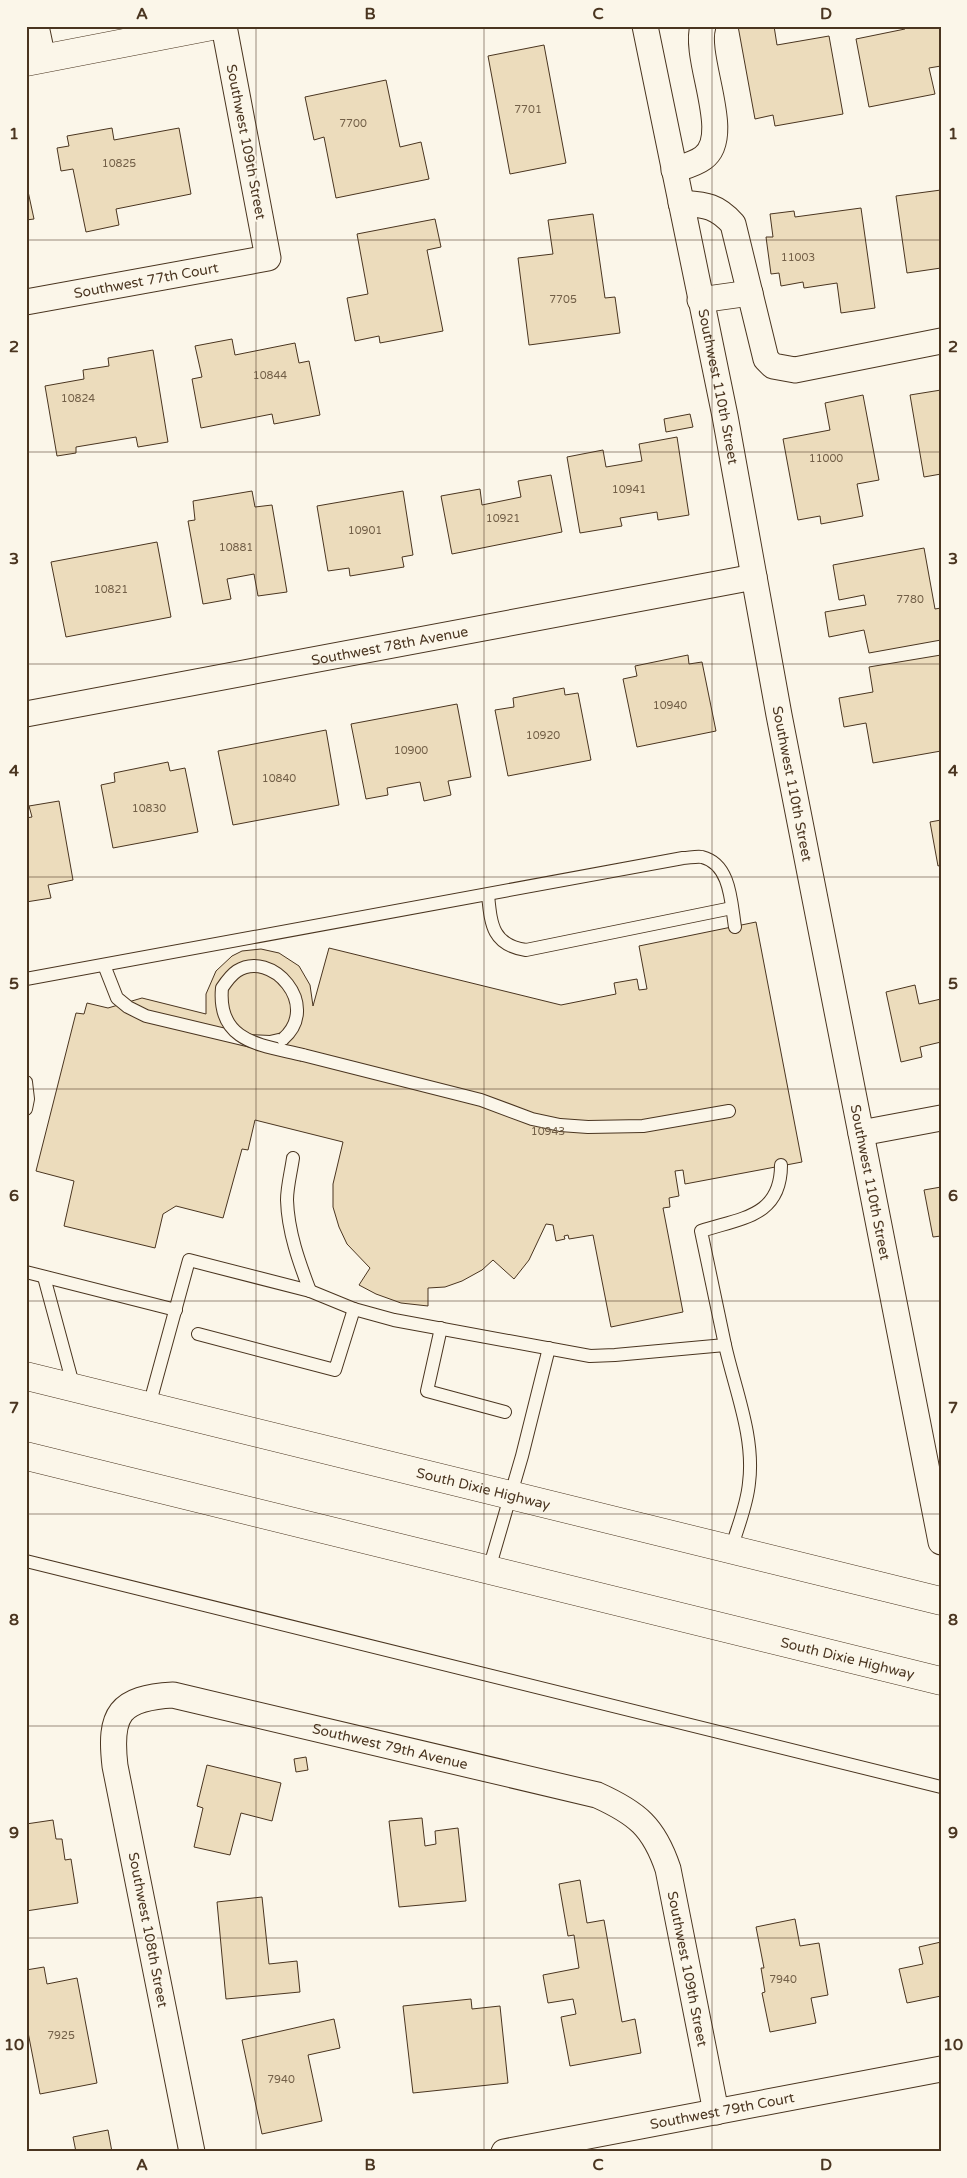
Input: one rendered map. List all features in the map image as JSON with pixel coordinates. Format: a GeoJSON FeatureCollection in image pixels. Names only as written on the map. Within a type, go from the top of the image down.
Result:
{"type":"FeatureCollection","features":[{"type":"Feature","properties":{"kind":"main road"},"geometry":{"type":"LineString","coordinates":[[34,60],[212,26]]}},
{"type":"Feature","properties":{"kind":"main road","name":"South Dixie Highway"},"geometry":{"type":"LineString","coordinates":[[26,1376],[941,1601]]}},
{"type":"Feature","properties":{"kind":"main road","name":"South Dixie Highway"},"geometry":{"type":"LineString","coordinates":[[26,1456],[941,1681]]}},
{"type":"Feature","properties":{"kind":"street"},"geometry":{"type":"LineString","coordinates":[[34,60],[36,26]]}},
{"type":"Feature","properties":{"kind":"street","name":"Southwest 109th Street"},"geometry":{"type":"LineString","coordinates":[[224,26],[268,258]]}},
{"type":"Feature","properties":{"kind":"street","name":"Southwest 110th Street"},"geometry":{"type":"LineString","coordinates":[[645,26],[725,416],[780,724],[861,1133],[932,1446],[941,1542]]}},
{"type":"Feature","properties":{"kind":"street"},"geometry":{"type":"LineString","coordinates":[[674,170],[703,158],[710,151],[714,131],[701,44],[703,26]]}},
{"type":"Feature","properties":{"kind":"street"},"geometry":{"type":"LineString","coordinates":[[681,203],[708,206],[723,212],[733,224],[766,359],[773,366],[783,370],[794,370],[941,341]]}},
{"type":"Feature","properties":{"kind":"street","name":"Southwest 77th Court"},"geometry":{"type":"LineString","coordinates":[[26,302],[268,258]]}},
{"type":"Feature","properties":{"kind":"street"},"geometry":{"type":"LineString","coordinates":[[700,300],[752,301]]}},
{"type":"Feature","properties":{"kind":"street","name":"Southwest 78th Avenue"},"geometry":{"type":"LineString","coordinates":[[26,714],[754,577]]}},
{"type":"Feature","properties":{"kind":"street"},"geometry":{"type":"LineString","coordinates":[[861,1133],[941,1118]]}},
{"type":"Feature","properties":{"kind":"street","name":"Southwest 79th Avenue"},"geometry":{"type":"LineString","coordinates":[[123,1710],[136,1701],[153,1696],[173,1695],[597,1796],[629,1810],[650,1830]]}},
{"type":"Feature","properties":{"kind":"street","name":"Southwest 108th Street"},"geometry":{"type":"LineString","coordinates":[[123,1710],[115,1722],[112,1742],[115,1766],[192,2152]]}},
{"type":"Feature","properties":{"kind":"street","name":"Southwest 109th Street"},"geometry":{"type":"LineString","coordinates":[[650,1830],[664,1856],[673,1884],[716,2112]]}},
{"type":"Feature","properties":{"kind":"street","name":"Southwest 79th Court"},"geometry":{"type":"LineString","coordinates":[[504,2152],[941,2069]]}},
{"type":"Feature","properties":{"kind":"lane"},"geometry":{"type":"LineString","coordinates":[[26,979],[683,858],[702,857],[718,865],[725,877],[735,927]]}},
{"type":"Feature","properties":{"kind":"lane"},"geometry":{"type":"LineString","coordinates":[[488,895],[491,922],[500,940],[512,948],[526,950],[732,908]]}},
{"type":"Feature","properties":{"kind":"lane"},"geometry":{"type":"LineString","coordinates":[[104,965],[117,998],[128,1007],[146,1016],[251,1041],[270,1042],[283,1039],[293,1030],[297,1016],[297,1003],[290,986],[282,977],[264,967],[250,967],[238,970],[222,988],[222,1013],[231,1028],[251,1043],[482,1100],[532,1119],[560,1125],[643,1126],[729,1111]]}},
{"type":"Feature","properties":{"kind":"lane"},"geometry":{"type":"LineString","coordinates":[[26,1082],[28,1100],[26,1108]]}},
{"type":"Feature","properties":{"kind":"lane"},"geometry":{"type":"LineString","coordinates":[[293,1158],[287,1199],[290,1223],[297,1256],[310,1291]]}},
{"type":"Feature","properties":{"kind":"lane"},"geometry":{"type":"LineString","coordinates":[[731,1550],[749,1484],[750,1460],[742,1412],[725,1345],[701,1231],[750,1216],[765,1208],[775,1196],[781,1180],[780,1165]]}},
{"type":"Feature","properties":{"kind":"lane"},"geometry":{"type":"LineString","coordinates":[[149,1406],[189,1260],[310,1291],[354,1309],[394,1320],[590,1356],[615,1356],[725,1345]]}},
{"type":"Feature","properties":{"kind":"lane"},"geometry":{"type":"LineString","coordinates":[[26,1272],[176,1310]]}},
{"type":"Feature","properties":{"kind":"lane"},"geometry":{"type":"LineString","coordinates":[[44,1277],[74,1388]]}},
{"type":"Feature","properties":{"kind":"lane"},"geometry":{"type":"LineString","coordinates":[[198,1334],[335,1370],[354,1309]]}},
{"type":"Feature","properties":{"kind":"lane"},"geometry":{"type":"LineString","coordinates":[[441,1328],[426,1391],[505,1412]]}},
{"type":"Feature","properties":{"kind":"lane"},"geometry":{"type":"LineString","coordinates":[[488,1569],[511,1495],[549,1348]]}},
{"type":"Feature","properties":{"kind":"lane"},"geometry":{"type":"LineString","coordinates":[[26,1561],[941,1787]]}},
{"type":"Feature","properties":{"kind":"building"},"geometry":{"type":"Polygon","coordinates":[[[738,26],[774,26],[777,45],[829,36],[843,114],[775,126],[773,115],[755,119],[738,26]]]}},
{"type":"Feature","properties":{"kind":"building"},"geometry":{"type":"Polygon","coordinates":[[[904,26],[941,26],[941,66],[929,68],[935,94],[869,107],[856,39],[905,29],[904,26]]]}},
{"type":"Feature","properties":{"kind":"building"},"geometry":{"type":"Polygon","coordinates":[[[544,45],[566,163],[510,174],[488,56],[544,45]]]}},
{"type":"Feature","properties":{"kind":"building"},"geometry":{"type":"Polygon","coordinates":[[[386,80],[400,147],[421,142],[429,179],[336,198],[324,137],[314,140],[305,97],[386,80]]]}},
{"type":"Feature","properties":{"kind":"building"},"geometry":{"type":"Polygon","coordinates":[[[112,128],[114,140],[179,128],[191,194],[116,209],[119,225],[86,232],[73,169],[61,171],[57,148],[69,146],[67,136],[112,128]]]}},
{"type":"Feature","properties":{"kind":"building"},"geometry":{"type":"Polygon","coordinates":[[[26,182],[34,219],[26,220],[26,182]]]}},
{"type":"Feature","properties":{"kind":"building"},"geometry":{"type":"Polygon","coordinates":[[[941,190],[941,268],[907,273],[896,196],[941,190]]]}},
{"type":"Feature","properties":{"kind":"building"},"geometry":{"type":"Polygon","coordinates":[[[861,208],[875,308],[841,313],[837,283],[804,288],[803,282],[781,286],[779,273],[771,274],[766,237],[773,237],[770,214],[794,211],[795,217],[861,208]]]}},
{"type":"Feature","properties":{"kind":"building"},"geometry":{"type":"Polygon","coordinates":[[[593,214],[605,298],[615,297],[620,333],[529,345],[518,258],[553,254],[548,220],[593,214]]]}},
{"type":"Feature","properties":{"kind":"building"},"geometry":{"type":"Polygon","coordinates":[[[435,219],[441,247],[427,250],[443,331],[380,343],[379,336],[355,341],[347,298],[368,294],[357,234],[435,219]]]}},
{"type":"Feature","properties":{"kind":"building"},"geometry":{"type":"Polygon","coordinates":[[[232,339],[235,355],[295,343],[299,363],[309,361],[320,415],[274,424],[272,414],[201,428],[192,379],[202,377],[195,346],[232,339]]]}},
{"type":"Feature","properties":{"kind":"building"},"geometry":{"type":"Polygon","coordinates":[[[153,350],[168,442],[138,447],[136,437],[76,447],[76,453],[57,456],[45,386],[84,379],[83,370],[109,366],[108,358],[153,350]]]}},
{"type":"Feature","properties":{"kind":"building"},"geometry":{"type":"Polygon","coordinates":[[[941,390],[941,474],[924,477],[910,395],[941,390]]]}},
{"type":"Feature","properties":{"kind":"building"},"geometry":{"type":"Polygon","coordinates":[[[863,395],[879,480],[857,484],[863,516],[821,524],[820,516],[798,520],[783,439],[830,430],[825,403],[863,395]]]}},
{"type":"Feature","properties":{"kind":"building"},"geometry":{"type":"Polygon","coordinates":[[[690,414],[693,427],[666,432],[664,419],[690,414]]]}},
{"type":"Feature","properties":{"kind":"building"},"geometry":{"type":"Polygon","coordinates":[[[677,437],[689,515],[658,520],[657,512],[620,518],[622,526],[580,533],[567,457],[603,450],[606,467],[642,461],[639,444],[677,437]]]}},
{"type":"Feature","properties":{"kind":"building"},"geometry":{"type":"Polygon","coordinates":[[[551,475],[562,532],[452,554],[441,496],[480,489],[482,505],[521,497],[518,481],[551,475]]]}},
{"type":"Feature","properties":{"kind":"building"},"geometry":{"type":"Polygon","coordinates":[[[252,491],[255,507],[272,505],[287,592],[258,596],[254,574],[227,579],[231,599],[203,604],[188,521],[195,520],[193,501],[252,491]]]}},
{"type":"Feature","properties":{"kind":"building"},"geometry":{"type":"Polygon","coordinates":[[[403,491],[413,555],[402,557],[404,567],[350,576],[349,568],[328,571],[317,506],[403,491]]]}},
{"type":"Feature","properties":{"kind":"building"},"geometry":{"type":"Polygon","coordinates":[[[157,542],[171,617],[66,637],[51,562],[157,542]]]}},
{"type":"Feature","properties":{"kind":"building"},"geometry":{"type":"Polygon","coordinates":[[[924,548],[935,609],[941,608],[941,640],[869,653],[864,630],[829,637],[825,612],[866,605],[864,595],[839,600],[833,565],[924,548]]]}},
{"type":"Feature","properties":{"kind":"building"},"geometry":{"type":"Polygon","coordinates":[[[688,655],[689,664],[702,662],[716,731],[637,747],[623,679],[637,676],[635,666],[688,655]]]}},
{"type":"Feature","properties":{"kind":"building"},"geometry":{"type":"Polygon","coordinates":[[[941,655],[941,751],[873,763],[866,723],[844,727],[839,698],[873,692],[869,667],[941,655]]]}},
{"type":"Feature","properties":{"kind":"building"},"geometry":{"type":"Polygon","coordinates":[[[564,688],[565,695],[578,693],[591,760],[508,776],[495,710],[514,707],[513,698],[564,688]]]}},
{"type":"Feature","properties":{"kind":"building"},"geometry":{"type":"Polygon","coordinates":[[[457,704],[471,777],[448,781],[451,795],[424,801],[420,782],[387,788],[388,795],[366,799],[351,724],[457,704]]]}},
{"type":"Feature","properties":{"kind":"building"},"geometry":{"type":"Polygon","coordinates":[[[326,730],[339,805],[233,825],[218,751],[326,730]]]}},
{"type":"Feature","properties":{"kind":"building"},"geometry":{"type":"Polygon","coordinates":[[[168,762],[170,771],[185,768],[198,832],[113,848],[101,785],[115,782],[114,773],[168,762]]]}},
{"type":"Feature","properties":{"kind":"building"},"geometry":{"type":"Polygon","coordinates":[[[59,801],[73,880],[48,885],[51,898],[26,902],[26,818],[32,817],[29,806],[59,801]]]}},
{"type":"Feature","properties":{"kind":"building"},"geometry":{"type":"Polygon","coordinates":[[[941,820],[941,865],[938,866],[930,822],[941,820]]]}},
{"type":"Feature","properties":{"kind":"building"},"geometry":{"type":"Polygon","coordinates":[[[756,922],[802,1162],[685,1184],[683,1170],[675,1171],[679,1196],[669,1198],[670,1207],[663,1208],[683,1312],[611,1327],[593,1235],[569,1239],[568,1235],[564,1236],[565,1239],[556,1241],[553,1225],[546,1224],[529,1260],[514,1279],[493,1260],[482,1270],[462,1281],[445,1287],[428,1288],[428,1306],[401,1303],[376,1294],[359,1285],[370,1268],[347,1244],[333,1207],[333,1184],[343,1142],[255,1120],[248,1150],[242,1149],[223,1218],[176,1206],[163,1214],[155,1248],[64,1226],[74,1181],[36,1171],[76,1013],[84,1014],[87,1003],[108,1008],[142,998],[206,1014],[206,994],[216,971],[232,956],[242,951],[261,949],[279,953],[299,966],[310,985],[313,1006],[329,948],[561,1005],[616,994],[614,983],[637,979],[639,990],[647,989],[639,946],[756,922]]]}},
{"type":"Feature","properties":{"kind":"building"},"geometry":{"type":"Polygon","coordinates":[[[915,985],[919,1004],[941,999],[941,1042],[920,1047],[922,1057],[901,1062],[886,992],[915,985]]]}},
{"type":"Feature","properties":{"kind":"building"},"geometry":{"type":"Polygon","coordinates":[[[941,1187],[941,1236],[933,1237],[924,1190],[941,1187]]]}},
{"type":"Feature","properties":{"kind":"building"},"geometry":{"type":"Polygon","coordinates":[[[306,1757],[308,1770],[296,1772],[294,1759],[306,1757]]]}},
{"type":"Feature","properties":{"kind":"building"},"geometry":{"type":"Polygon","coordinates":[[[207,1765],[281,1783],[272,1821],[241,1813],[230,1855],[194,1847],[203,1808],[197,1806],[207,1765]]]}},
{"type":"Feature","properties":{"kind":"building"},"geometry":{"type":"Polygon","coordinates":[[[422,1818],[425,1846],[436,1844],[435,1831],[458,1828],[466,1901],[399,1907],[389,1821],[422,1818]]]}},
{"type":"Feature","properties":{"kind":"building"},"geometry":{"type":"Polygon","coordinates":[[[53,1820],[56,1839],[62,1839],[65,1860],[71,1859],[78,1903],[26,1911],[26,1824],[53,1820]]]}},
{"type":"Feature","properties":{"kind":"building"},"geometry":{"type":"Polygon","coordinates":[[[580,1880],[587,1923],[604,1920],[622,2022],[635,2019],[641,2053],[570,2066],[561,2017],[576,2014],[573,1999],[548,2003],[543,1975],[579,1968],[574,1935],[568,1936],[559,1884],[580,1880]]]}},
{"type":"Feature","properties":{"kind":"building"},"geometry":{"type":"Polygon","coordinates":[[[262,1897],[269,1964],[297,1961],[300,1992],[226,1999],[217,1902],[262,1897]]]}},
{"type":"Feature","properties":{"kind":"building"},"geometry":{"type":"Polygon","coordinates":[[[795,1919],[800,1946],[819,1943],[828,1995],[811,1998],[816,2023],[770,2032],[762,1993],[765,1992],[761,1968],[764,1968],[756,1927],[795,1919]]]}},
{"type":"Feature","properties":{"kind":"building"},"geometry":{"type":"Polygon","coordinates":[[[941,1942],[941,1996],[907,2003],[899,1969],[923,1964],[919,1947],[941,1942]]]}},
{"type":"Feature","properties":{"kind":"building"},"geometry":{"type":"Polygon","coordinates":[[[44,1967],[47,1984],[77,1978],[97,2083],[40,2094],[26,2022],[26,1970],[44,1967]]]}},
{"type":"Feature","properties":{"kind":"building"},"geometry":{"type":"Polygon","coordinates":[[[471,1999],[472,2009],[500,2006],[508,2083],[413,2093],[403,2006],[471,1999]]]}},
{"type":"Feature","properties":{"kind":"building"},"geometry":{"type":"Polygon","coordinates":[[[334,2019],[340,2048],[308,2055],[322,2121],[262,2134],[242,2040],[334,2019]]]}},
{"type":"Feature","properties":{"kind":"building"},"geometry":{"type":"Polygon","coordinates":[[[108,2130],[112,2152],[76,2152],[73,2137],[108,2130]]]}}]}
